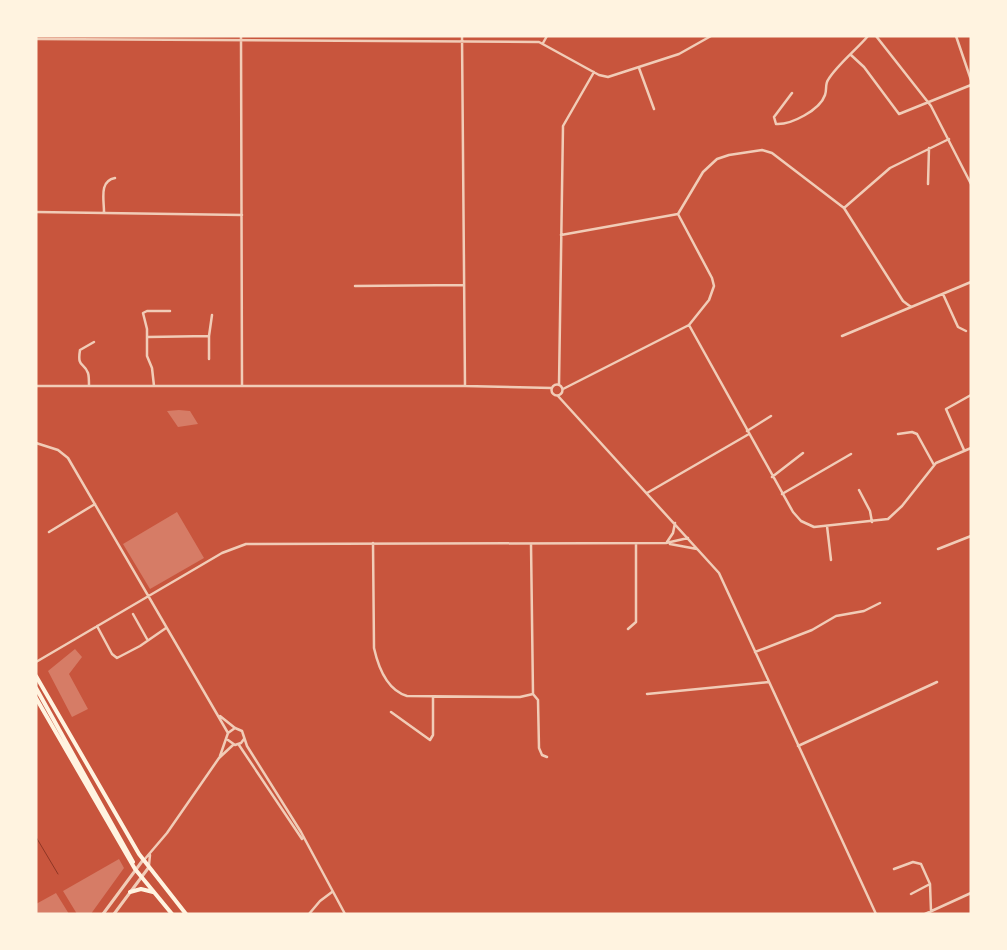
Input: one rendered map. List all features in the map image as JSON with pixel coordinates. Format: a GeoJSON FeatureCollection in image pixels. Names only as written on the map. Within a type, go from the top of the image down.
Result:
{"type":"FeatureCollection","features":[{"type":"Feature","properties":{"kind":"main road"},"geometry":{"type":"LineString","coordinates":[[36,676],[143,860],[186,914]]}},
{"type":"Feature","properties":{"kind":"main road"},"geometry":{"type":"LineString","coordinates":[[36,688],[125,845],[135,869]]}},
{"type":"Feature","properties":{"kind":"main road"},"geometry":{"type":"LineString","coordinates":[[36,698],[135,869],[172,914]]}},
{"type":"Feature","properties":{"kind":"main road"},"geometry":{"type":"LineString","coordinates":[[130,892],[141,890],[153,892]]}},
{"type":"Feature","properties":{"kind":"street"},"geometry":{"type":"LineString","coordinates":[[241,36],[242,385]]}},
{"type":"Feature","properties":{"kind":"street"},"geometry":{"type":"LineString","coordinates":[[462,36],[465,386]]}},
{"type":"Feature","properties":{"kind":"street"},"geometry":{"type":"LineString","coordinates":[[543,43],[547,36]]}},
{"type":"Feature","properties":{"kind":"street"},"geometry":{"type":"LineString","coordinates":[[36,39],[543,43],[594,72],[608,77],[679,54],[711,36]]}},
{"type":"Feature","properties":{"kind":"street"},"geometry":{"type":"LineString","coordinates":[[792,93],[774,117],[776,124],[793,121],[804,116],[820,102],[826,93],[827,80],[868,36]]}},
{"type":"Feature","properties":{"kind":"street"},"geometry":{"type":"LineString","coordinates":[[876,36],[928,102],[971,184]]}},
{"type":"Feature","properties":{"kind":"street"},"geometry":{"type":"LineString","coordinates":[[956,36],[971,80]]}},
{"type":"Feature","properties":{"kind":"street"},"geometry":{"type":"LineString","coordinates":[[851,55],[864,67],[893,107],[901,114],[971,85]]}},
{"type":"Feature","properties":{"kind":"street"},"geometry":{"type":"LineString","coordinates":[[639,68],[654,109]]}},
{"type":"Feature","properties":{"kind":"street"},"geometry":{"type":"LineString","coordinates":[[559,385],[563,126],[594,72]]}},
{"type":"Feature","properties":{"kind":"street"},"geometry":{"type":"LineString","coordinates":[[844,208],[890,168],[948,139]]}},
{"type":"Feature","properties":{"kind":"street"},"geometry":{"type":"LineString","coordinates":[[928,184],[929,148]]}},
{"type":"Feature","properties":{"kind":"street"},"geometry":{"type":"LineString","coordinates":[[561,235],[678,214],[703,172],[722,157],[762,150],[772,153],[844,208],[903,301],[911,307]]}},
{"type":"Feature","properties":{"kind":"street"},"geometry":{"type":"LineString","coordinates":[[104,213],[105,184],[108,180],[115,178]]}},
{"type":"Feature","properties":{"kind":"street"},"geometry":{"type":"LineString","coordinates":[[36,212],[242,215]]}},
{"type":"Feature","properties":{"kind":"street"},"geometry":{"type":"LineString","coordinates":[[558,396],[562,393],[563,388],[689,325],[709,300],[714,286],[678,214]]}},
{"type":"Feature","properties":{"kind":"street"},"geometry":{"type":"LineString","coordinates":[[842,336],[971,282]]}},
{"type":"Feature","properties":{"kind":"street"},"geometry":{"type":"LineString","coordinates":[[355,286],[464,285]]}},
{"type":"Feature","properties":{"kind":"street"},"geometry":{"type":"LineString","coordinates":[[943,294],[958,327],[966,331]]}},
{"type":"Feature","properties":{"kind":"street"},"geometry":{"type":"LineString","coordinates":[[154,386],[152,368],[147,356],[147,337],[143,313],[148,311],[170,311]]}},
{"type":"Feature","properties":{"kind":"street"},"geometry":{"type":"LineString","coordinates":[[210,359],[209,336],[212,315]]}},
{"type":"Feature","properties":{"kind":"street"},"geometry":{"type":"LineString","coordinates":[[689,325],[796,518],[809,526],[883,521],[894,515],[934,465],[943,458],[971,448]]}},
{"type":"Feature","properties":{"kind":"street"},"geometry":{"type":"LineString","coordinates":[[147,337],[209,336]]}},
{"type":"Feature","properties":{"kind":"street"},"geometry":{"type":"LineString","coordinates":[[89,386],[88,373],[80,363],[79,358],[80,350],[94,342]]}},
{"type":"Feature","properties":{"kind":"street"},"geometry":{"type":"LineString","coordinates":[[36,386],[242,385],[552,388],[559,385]]}},
{"type":"Feature","properties":{"kind":"street"},"geometry":{"type":"LineString","coordinates":[[559,385],[563,388]]}},
{"type":"Feature","properties":{"kind":"street"},"geometry":{"type":"LineString","coordinates":[[552,388],[552,393],[558,396],[719,573],[876,914]]}},
{"type":"Feature","properties":{"kind":"street"},"geometry":{"type":"LineString","coordinates":[[964,450],[946,410],[971,395]]}},
{"type":"Feature","properties":{"kind":"street"},"geometry":{"type":"LineString","coordinates":[[747,431],[771,416]]}},
{"type":"Feature","properties":{"kind":"street"},"geometry":{"type":"LineString","coordinates":[[898,434],[912,432],[917,434],[934,465]]}},
{"type":"Feature","properties":{"kind":"street"},"geometry":{"type":"LineString","coordinates":[[647,493],[749,434]]}},
{"type":"Feature","properties":{"kind":"street"},"geometry":{"type":"LineString","coordinates":[[36,443],[58,450],[66,455],[228,733],[228,738],[219,758],[150,855],[135,869],[103,914]]}},
{"type":"Feature","properties":{"kind":"street"},"geometry":{"type":"LineString","coordinates":[[772,476],[803,453]]}},
{"type":"Feature","properties":{"kind":"street"},"geometry":{"type":"LineString","coordinates":[[782,494],[851,454]]}},
{"type":"Feature","properties":{"kind":"street"},"geometry":{"type":"LineString","coordinates":[[859,490],[870,511],[872,522]]}},
{"type":"Feature","properties":{"kind":"street"},"geometry":{"type":"LineString","coordinates":[[49,532],[95,504]]}},
{"type":"Feature","properties":{"kind":"street"},"geometry":{"type":"LineString","coordinates":[[666,544],[672,536],[675,523]]}},
{"type":"Feature","properties":{"kind":"street"},"geometry":{"type":"LineString","coordinates":[[827,526],[830,560]]}},
{"type":"Feature","properties":{"kind":"street"},"geometry":{"type":"LineString","coordinates":[[938,548],[971,536]]}},
{"type":"Feature","properties":{"kind":"street"},"geometry":{"type":"LineString","coordinates":[[666,544],[688,538]]}},
{"type":"Feature","properties":{"kind":"street"},"geometry":{"type":"LineString","coordinates":[[36,662],[236,546],[255,543],[666,544],[698,550]]}},
{"type":"Feature","properties":{"kind":"street"},"geometry":{"type":"LineString","coordinates":[[373,543],[372,638],[378,664],[392,687],[399,693],[407,696],[520,697],[533,694]]}},
{"type":"Feature","properties":{"kind":"street"},"geometry":{"type":"LineString","coordinates":[[532,544],[533,694],[539,702],[539,748],[542,755],[547,757]]}},
{"type":"Feature","properties":{"kind":"street"},"geometry":{"type":"LineString","coordinates":[[628,629],[636,622],[636,544]]}},
{"type":"Feature","properties":{"kind":"street"},"geometry":{"type":"LineString","coordinates":[[755,652],[812,630],[836,616],[864,611],[880,603]]}},
{"type":"Feature","properties":{"kind":"street"},"geometry":{"type":"LineString","coordinates":[[133,614],[147,639]]}},
{"type":"Feature","properties":{"kind":"street"},"geometry":{"type":"LineString","coordinates":[[97,626],[112,654],[117,658],[140,646],[147,639],[166,628]]}},
{"type":"Feature","properties":{"kind":"street"},"geometry":{"type":"LineString","coordinates":[[647,694],[769,682]]}},
{"type":"Feature","properties":{"kind":"street"},"geometry":{"type":"LineString","coordinates":[[798,746],[937,682]]}},
{"type":"Feature","properties":{"kind":"street"},"geometry":{"type":"LineString","coordinates":[[391,712],[430,740],[433,735],[433,696]]}},
{"type":"Feature","properties":{"kind":"street"},"geometry":{"type":"LineString","coordinates":[[219,715],[235,728],[242,731],[244,740],[289,812],[345,914]]}},
{"type":"Feature","properties":{"kind":"street"},"geometry":{"type":"LineString","coordinates":[[228,733],[235,728]]}},
{"type":"Feature","properties":{"kind":"street"},"geometry":{"type":"LineString","coordinates":[[228,738],[233,745]]}},
{"type":"Feature","properties":{"kind":"street"},"geometry":{"type":"LineString","coordinates":[[219,758],[233,745],[239,745],[244,740]]}},
{"type":"Feature","properties":{"kind":"street"},"geometry":{"type":"LineString","coordinates":[[239,745],[304,842]]}},
{"type":"Feature","properties":{"kind":"street"},"geometry":{"type":"LineString","coordinates":[[272,794],[276,791]]}},
{"type":"Feature","properties":{"kind":"street"},"geometry":{"type":"LineString","coordinates":[[285,814],[289,812]]}},
{"type":"Feature","properties":{"kind":"street"},"geometry":{"type":"LineString","coordinates":[[114,914],[149,867],[150,855]]}},
{"type":"Feature","properties":{"kind":"street"},"geometry":{"type":"LineString","coordinates":[[894,869],[912,862],[919,862],[924,867],[930,884],[931,911]]}},
{"type":"Feature","properties":{"kind":"street"},"geometry":{"type":"LineString","coordinates":[[911,894],[930,884]]}},
{"type":"Feature","properties":{"kind":"street"},"geometry":{"type":"LineString","coordinates":[[309,914],[320,901],[332,892]]}},
{"type":"Feature","properties":{"kind":"street"},"geometry":{"type":"LineString","coordinates":[[925,914],[971,893]]}},
{"type":"Feature","properties":{"kind":"building"},"geometry":{"type":"Polygon","coordinates":[[[167,411],[190,411],[198,424],[178,427],[167,411]]]}},
{"type":"Feature","properties":{"kind":"building"},"geometry":{"type":"Polygon","coordinates":[[[177,512],[204,558],[150,589],[123,544],[177,512]]]}},
{"type":"Feature","properties":{"kind":"building"},"geometry":{"type":"Polygon","coordinates":[[[75,649],[82,657],[69,674],[88,709],[72,717],[48,671],[75,649]]]}},
{"type":"Feature","properties":{"kind":"building"},"geometry":{"type":"Polygon","coordinates":[[[119,859],[124,868],[91,914],[77,914],[63,891],[119,859]]]}},
{"type":"Feature","properties":{"kind":"building"},"geometry":{"type":"Polygon","coordinates":[[[56,893],[69,914],[36,914],[36,904],[56,893]]]}},
{"type":"Feature","properties":{"kind":"waterway"},"geometry":{"type":"LineString","coordinates":[[36,837],[58,874]]}}]}
